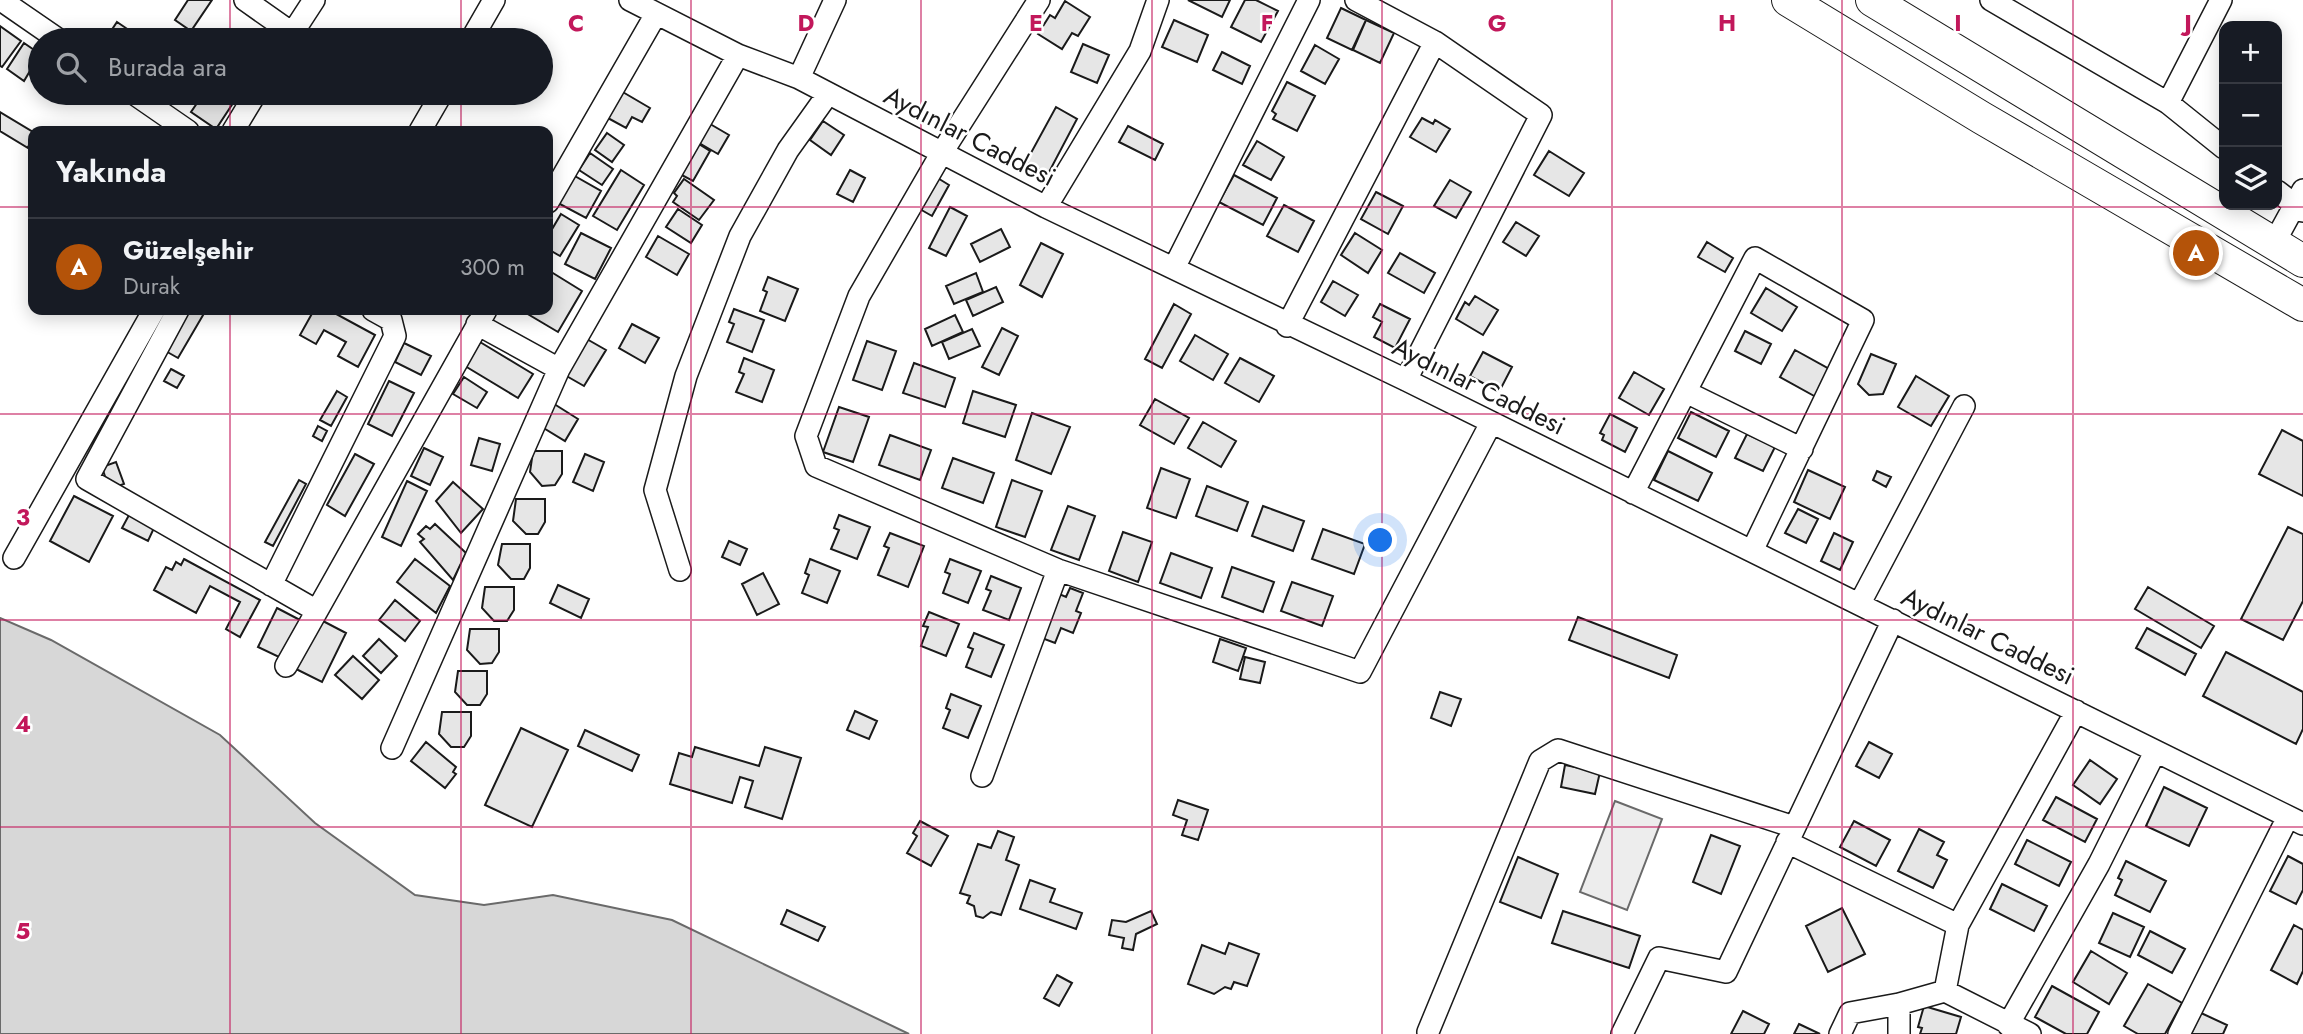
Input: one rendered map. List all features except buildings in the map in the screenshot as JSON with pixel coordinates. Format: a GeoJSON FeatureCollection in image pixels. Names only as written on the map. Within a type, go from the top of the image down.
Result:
{"type":"FeatureCollection","features":[{"type":"Feature","properties":{"kind":"highway"},"geometry":{"type":"LineString","coordinates":[[1788,0],[1982,118],[2303,305]]}},
{"type":"Feature","properties":{"kind":"highway"},"geometry":{"type":"LineString","coordinates":[[1872,0],[2303,261]]}},
{"type":"Feature","properties":{"kind":"street"},"geometry":{"type":"LineString","coordinates":[[1,0],[42,28]]}},
{"type":"Feature","properties":{"kind":"street"},"geometry":{"type":"LineString","coordinates":[[245,0],[279,28]]}},
{"type":"Feature","properties":{"kind":"street"},"geometry":{"type":"LineString","coordinates":[[296,28],[314,0]]}},
{"type":"Feature","properties":{"kind":"street"},"geometry":{"type":"LineString","coordinates":[[478,28],[494,0]]}},
{"type":"Feature","properties":{"kind":"street","name":"Aydınlar Caddesi"},"geometry":{"type":"LineString","coordinates":[[630,0],[738,55],[799,78],[1046,207],[1287,326],[1406,380],[2296,820]]}},
{"type":"Feature","properties":{"kind":"street"},"geometry":{"type":"LineString","coordinates":[[799,78],[835,0]]}},
{"type":"Feature","properties":{"kind":"street"},"geometry":{"type":"LineString","coordinates":[[1039,0],[941,154],[859,296],[806,436],[816,466],[1058,570],[1360,672],[1491,423]]}},
{"type":"Feature","properties":{"kind":"street"},"geometry":{"type":"LineString","coordinates":[[1046,207],[1140,51],[1157,0]]}},
{"type":"Feature","properties":{"kind":"street"},"geometry":{"type":"LineString","coordinates":[[1174,268],[1309,0]]}},
{"type":"Feature","properties":{"kind":"street"},"geometry":{"type":"LineString","coordinates":[[1356,0],[1435,43],[1541,116],[1406,380]]}},
{"type":"Feature","properties":{"kind":"street"},"geometry":{"type":"LineString","coordinates":[[1991,0],[2168,103],[2223,147]]}},
{"type":"Feature","properties":{"kind":"street"},"geometry":{"type":"LineString","coordinates":[[2168,103],[2221,0]]}},
{"type":"Feature","properties":{"kind":"street"},"geometry":{"type":"LineString","coordinates":[[553,193],[656,14]]}},
{"type":"Feature","properties":{"kind":"street"},"geometry":{"type":"LineString","coordinates":[[1287,326],[1435,43]]}},
{"type":"Feature","properties":{"kind":"street"},"geometry":{"type":"LineString","coordinates":[[392,748],[559,369],[738,55]]}},
{"type":"Feature","properties":{"kind":"street"},"geometry":{"type":"LineString","coordinates":[[680,570],[655,490],[686,376],[740,236],[788,150],[828,94]]}},
{"type":"Feature","properties":{"kind":"street"},"geometry":{"type":"LineString","coordinates":[[150,105],[181,126]]}},
{"type":"Feature","properties":{"kind":"street"},"geometry":{"type":"LineString","coordinates":[[236,126],[249,105]]}},
{"type":"Feature","properties":{"kind":"street"},"geometry":{"type":"LineString","coordinates":[[423,126],[435,105]]}},
{"type":"Feature","properties":{"kind":"street"},"geometry":{"type":"LineString","coordinates":[[2274,243],[2301,203],[2282,194]]}},
{"type":"Feature","properties":{"kind":"street"},"geometry":{"type":"LineString","coordinates":[[1633,493],[1755,258],[1863,320],[1752,551]]}},
{"type":"Feature","properties":{"kind":"street"},"geometry":{"type":"LineString","coordinates":[[14,558],[151,315]]}},
{"type":"Feature","properties":{"kind":"street"},"geometry":{"type":"LineString","coordinates":[[175,315],[87,479],[317,611]]}},
{"type":"Feature","properties":{"kind":"street"},"geometry":{"type":"LineString","coordinates":[[271,585],[395,336],[391,320],[382,315]]}},
{"type":"Feature","properties":{"kind":"street"},"geometry":{"type":"LineString","coordinates":[[286,666],[481,317],[559,369]]}},
{"type":"Feature","properties":{"kind":"street"},"geometry":{"type":"LineString","coordinates":[[1686,392],[1802,449]]}},
{"type":"Feature","properties":{"kind":"street"},"geometry":{"type":"LineString","coordinates":[[1860,603],[1964,406]]}},
{"type":"Feature","properties":{"kind":"street"},"geometry":{"type":"LineString","coordinates":[[982,776],[1058,570]]}},
{"type":"Feature","properties":{"kind":"street"},"geometry":{"type":"LineString","coordinates":[[1622,1034],[1658,958],[1726,972],[1893,620]]}},
{"type":"Feature","properties":{"kind":"street"},"geometry":{"type":"LineString","coordinates":[[1945,991],[1958,925],[2077,710]]}},
{"type":"Feature","properties":{"kind":"street"},"geometry":{"type":"LineString","coordinates":[[1428,1032],[1540,761],[1558,750],[1790,835],[1958,925]]}},
{"type":"Feature","properties":{"kind":"street"},"geometry":{"type":"LineString","coordinates":[[2008,1025],[2099,864],[2155,752]]}},
{"type":"Feature","properties":{"kind":"street"},"geometry":{"type":"LineString","coordinates":[[2179,1034],[2296,820]]}},
{"type":"Feature","properties":{"kind":"street"},"geometry":{"type":"LineString","coordinates":[[1840,1034],[1850,1013],[1899,1004],[1945,991],[2030,1034]]}},
{"type":"Feature","properties":{"kind":"street"},"geometry":{"type":"LineString","coordinates":[[1899,1004],[1899,1034]]}},
{"type":"Feature","properties":{"kind":"shaded area"},"geometry":{"type":"Polygon","coordinates":[[[0,618],[51,640],[220,735],[315,823],[415,895],[484,905],[553,895],[672,920],[909,1034],[0,1034],[0,618]]]}},
{"type":"Feature","properties":{"kind":"shaded area"},"geometry":{"type":"Polygon","coordinates":[[[1615,801],[1662,819],[1627,910],[1580,892],[1615,801]]]}},
{"type":"Feature","properties":{"kind":"place","name":"Güzelşehir"},"geometry":{"type":"Point","coordinates":[2196,253]}}]}
